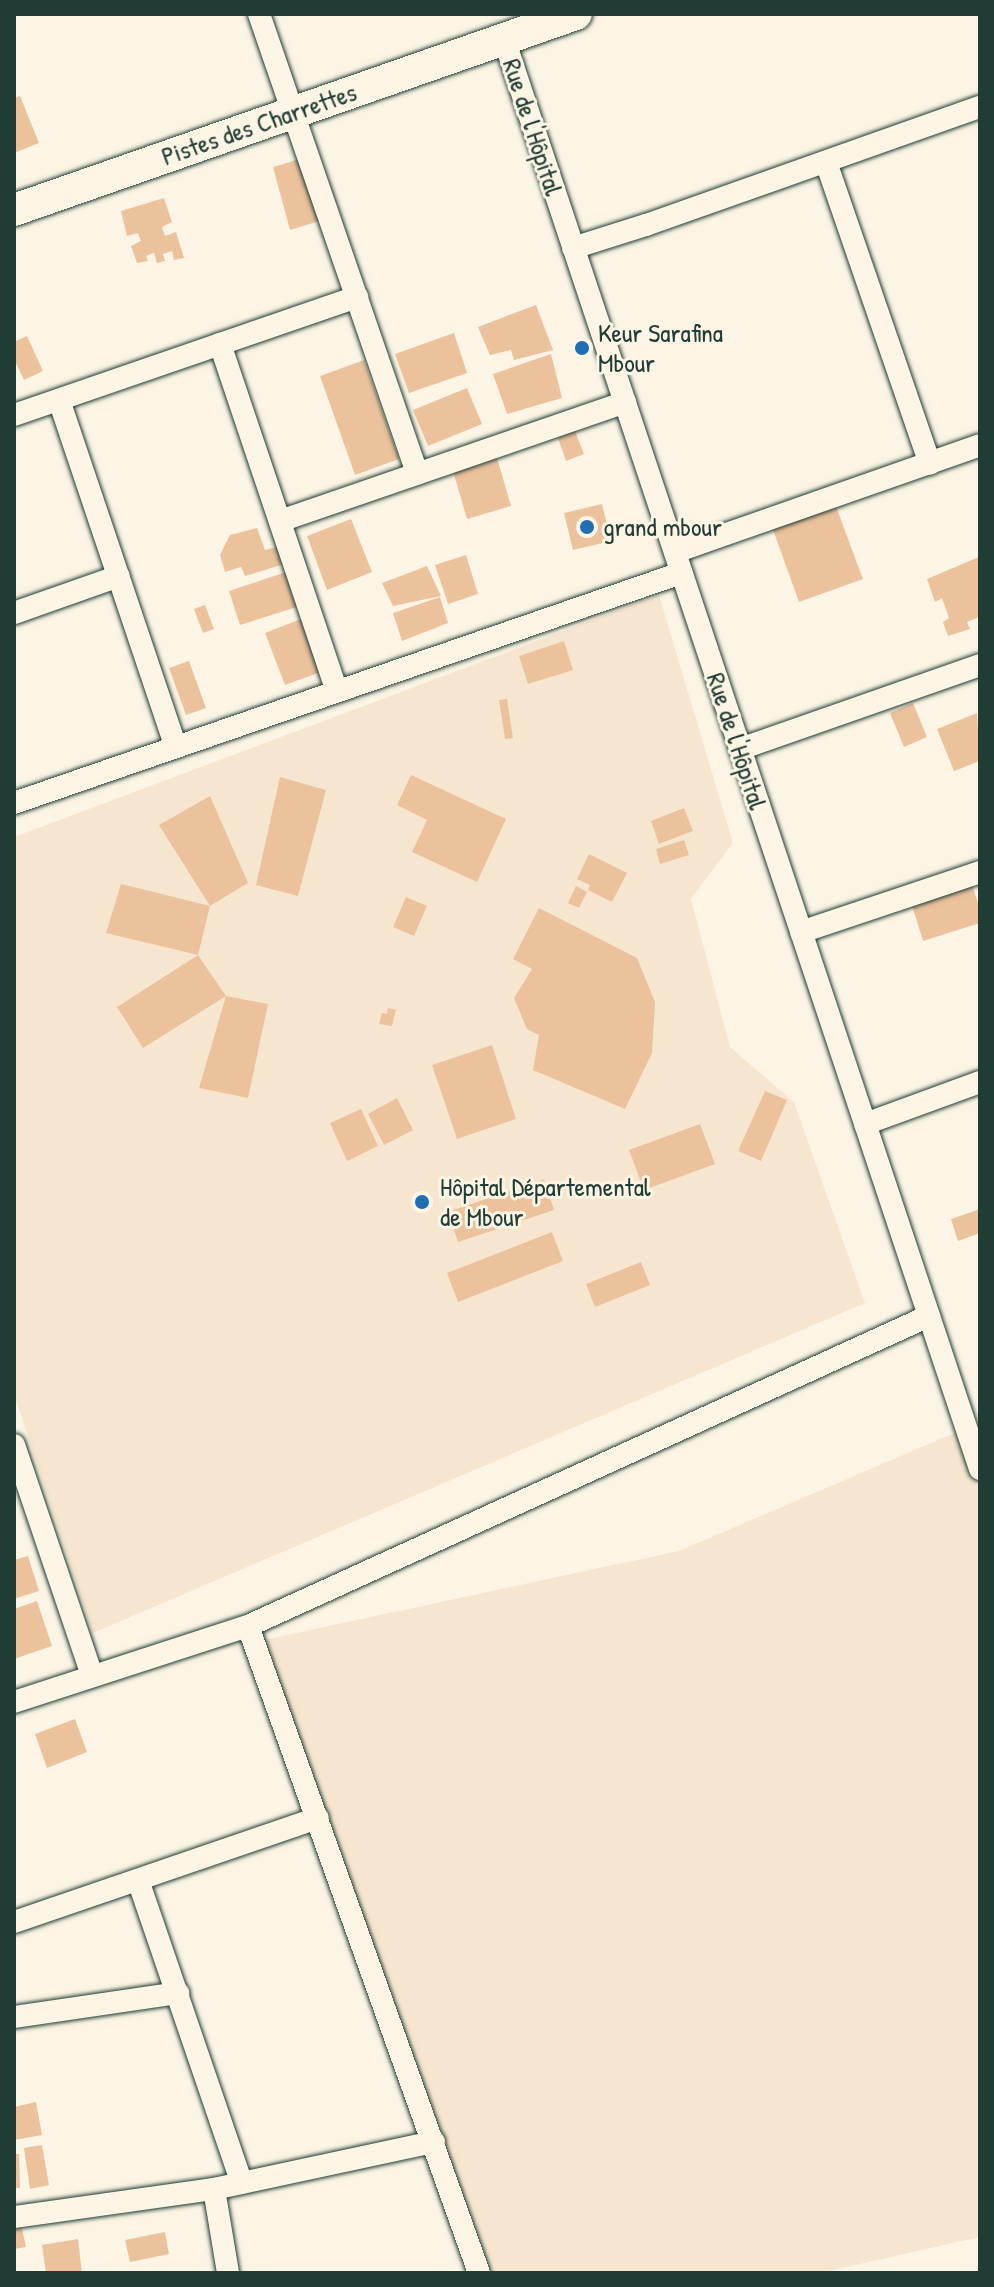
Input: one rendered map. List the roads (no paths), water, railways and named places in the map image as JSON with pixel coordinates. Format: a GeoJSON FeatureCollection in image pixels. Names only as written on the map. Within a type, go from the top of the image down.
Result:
{"type":"FeatureCollection","features":[{"type":"Feature","properties":{"kind":"main road","name":"Pistes des Charrettes"},"geometry":{"type":"LineString","coordinates":[[14,210],[295,112],[499,26],[576,14]]}},
{"type":"Feature","properties":{"kind":"street"},"geometry":{"type":"LineString","coordinates":[[259,14],[417,474]]}},
{"type":"Feature","properties":{"kind":"street","name":"Rue de l'Hôpital"},"geometry":{"type":"LineString","coordinates":[[499,26],[980,1469]]}},
{"type":"Feature","properties":{"kind":"street"},"geometry":{"type":"LineString","coordinates":[[573,248],[826,162],[978,115]]}},
{"type":"Feature","properties":{"kind":"street"},"geometry":{"type":"LineString","coordinates":[[826,162],[930,464]]}},
{"type":"Feature","properties":{"kind":"street"},"geometry":{"type":"LineString","coordinates":[[14,415],[357,297]]}},
{"type":"Feature","properties":{"kind":"street"},"geometry":{"type":"LineString","coordinates":[[220,344],[337,691]]}},
{"type":"Feature","properties":{"kind":"street"},"geometry":{"type":"LineString","coordinates":[[59,400],[176,747]]}},
{"type":"Feature","properties":{"kind":"street"},"geometry":{"type":"LineString","coordinates":[[280,521],[625,402]]}},
{"type":"Feature","properties":{"kind":"street"},"geometry":{"type":"LineString","coordinates":[[14,803],[337,691],[980,445]]}},
{"type":"Feature","properties":{"kind":"street"},"geometry":{"type":"LineString","coordinates":[[14,613],[119,576]]}},
{"type":"Feature","properties":{"kind":"street"},"geometry":{"type":"LineString","coordinates":[[740,749],[980,665]]}},
{"type":"Feature","properties":{"kind":"street"},"geometry":{"type":"LineString","coordinates":[[801,932],[980,872]]}},
{"type":"Feature","properties":{"kind":"street"},"geometry":{"type":"LineString","coordinates":[[865,1124],[980,1082]]}},
{"type":"Feature","properties":{"kind":"street"},"geometry":{"type":"LineString","coordinates":[[14,1702],[248,1626],[929,1316]]}},
{"type":"Feature","properties":{"kind":"street"},"geometry":{"type":"LineString","coordinates":[[14,1445],[92,1675]]}},
{"type":"Feature","properties":{"kind":"street"},"geometry":{"type":"LineString","coordinates":[[248,1626],[479,2273]]}},
{"type":"Feature","properties":{"kind":"street"},"geometry":{"type":"LineString","coordinates":[[14,1922],[318,1818]]}},
{"type":"Feature","properties":{"kind":"street"},"geometry":{"type":"LineString","coordinates":[[138,1880],[242,2183]]}},
{"type":"Feature","properties":{"kind":"street"},"geometry":{"type":"LineString","coordinates":[[14,2017],[178,1993]]}},
{"type":"Feature","properties":{"kind":"street"},"geometry":{"type":"LineString","coordinates":[[14,2217],[214,2189],[434,2142]]}},
{"type":"Feature","properties":{"kind":"street"},"geometry":{"type":"LineString","coordinates":[[214,2189],[228,2273]]}},
{"type":"Feature","properties":{"kind":"place","name":"Keur Sarafina Mbour"},"geometry":{"type":"Point","coordinates":[582,348]}},
{"type":"Feature","properties":{"kind":"place","name":"grand mbour"},"geometry":{"type":"Point","coordinates":[587,527]}},
{"type":"Feature","properties":{"kind":"place","name":"Hôpital Départemental de Mbour"},"geometry":{"type":"Point","coordinates":[422,1202]}}]}
